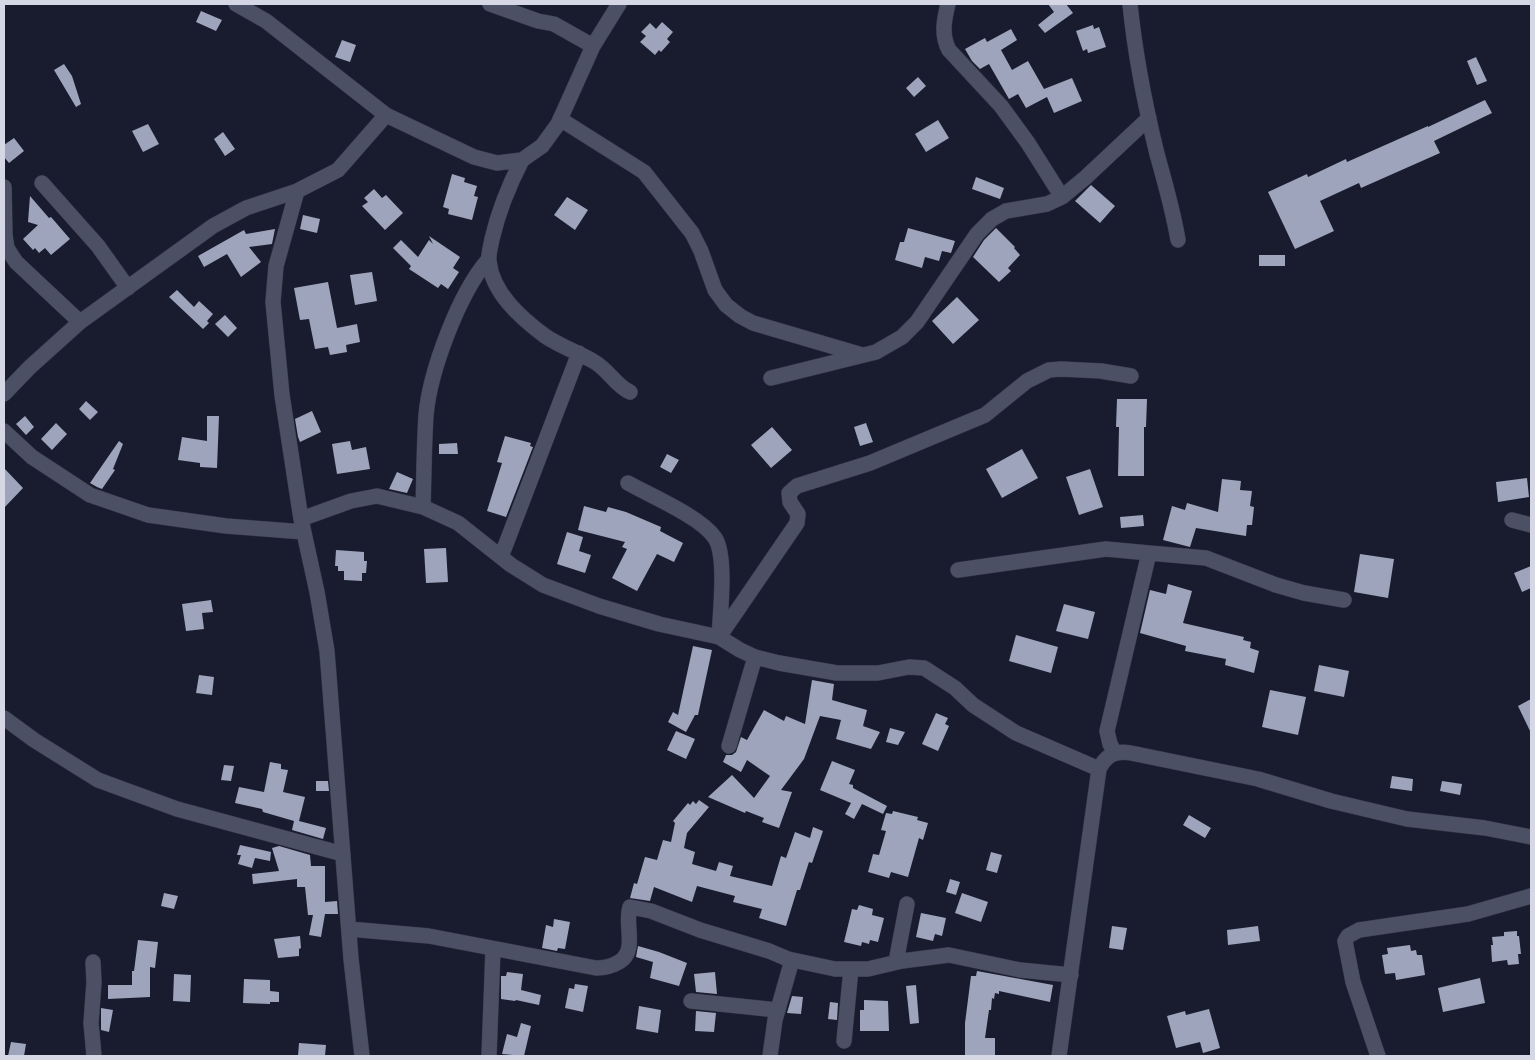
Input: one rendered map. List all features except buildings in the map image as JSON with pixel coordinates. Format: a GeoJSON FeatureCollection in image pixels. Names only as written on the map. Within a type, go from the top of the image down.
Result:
{"type":"FeatureCollection","features":[{"type":"Feature","properties":{"kind":"street"},"geometry":{"type":"LineString","coordinates":[[236,4],[266,21],[386,115],[474,157],[497,163],[522,160]]}},
{"type":"Feature","properties":{"kind":"street"},"geometry":{"type":"LineString","coordinates":[[490,4],[538,21],[554,24],[593,46]]}},
{"type":"Feature","properties":{"kind":"street"},"geometry":{"type":"LineString","coordinates":[[619,4],[593,46],[560,119],[542,146],[522,160],[505,193],[497,215],[488,260],[496,286],[506,300],[527,321],[546,336],[598,364],[623,389],[630,392]]}},
{"type":"Feature","properties":{"kind":"street"},"geometry":{"type":"LineString","coordinates":[[948,4],[944,23],[944,41],[949,50],[1001,106],[1028,143],[1062,197]]}},
{"type":"Feature","properties":{"kind":"street"},"geometry":{"type":"LineString","coordinates":[[1130,4],[1133,32],[1149,118],[1178,240]]}},
{"type":"Feature","properties":{"kind":"street"},"geometry":{"type":"LineString","coordinates":[[4,394],[30,367],[80,322],[213,226],[246,208],[297,191],[338,170],[386,115]]}},
{"type":"Feature","properties":{"kind":"street"},"geometry":{"type":"LineString","coordinates":[[771,378],[876,352],[902,337],[917,322],[977,234],[992,219],[1006,211],[1047,204],[1062,197],[1086,178],[1149,118]]}},
{"type":"Feature","properties":{"kind":"street"},"geometry":{"type":"LineString","coordinates":[[560,119],[644,172],[692,233],[701,251],[715,290],[726,305],[740,316],[753,323],[863,355]]}},
{"type":"Feature","properties":{"kind":"street"},"geometry":{"type":"LineString","coordinates":[[42,183],[98,246],[128,288]]}},
{"type":"Feature","properties":{"kind":"street"},"geometry":{"type":"LineString","coordinates":[[4,187],[7,248],[16,262],[80,322]]}},
{"type":"Feature","properties":{"kind":"street"},"geometry":{"type":"LineString","coordinates":[[297,191],[276,266],[273,302],[282,395],[303,525],[327,652],[349,928],[362,1056]]}},
{"type":"Feature","properties":{"kind":"street"},"geometry":{"type":"LineString","coordinates":[[423,507],[426,413],[434,378],[441,352],[461,303],[479,271],[488,260]]}},
{"type":"Feature","properties":{"kind":"street"},"geometry":{"type":"LineString","coordinates":[[501,557],[580,353]]}},
{"type":"Feature","properties":{"kind":"street"},"geometry":{"type":"LineString","coordinates":[[719,637],[797,523],[798,514],[789,498],[789,493],[797,486],[870,463],[985,415],[1027,381],[1049,370],[1101,371],[1131,376]]}},
{"type":"Feature","properties":{"kind":"street"},"geometry":{"type":"LineString","coordinates":[[4,430],[32,457],[90,495],[148,515],[226,526],[303,525],[351,501],[377,496],[423,507],[458,523],[527,576],[543,585],[599,606],[659,624],[719,637],[755,657],[837,673],[878,673],[909,667],[924,668],[955,688],[973,705],[1016,733],[1100,770]]}},
{"type":"Feature","properties":{"kind":"street"},"geometry":{"type":"LineString","coordinates":[[628,483],[697,521],[715,537],[718,544],[721,568],[719,637]]}},
{"type":"Feature","properties":{"kind":"street"},"geometry":{"type":"LineString","coordinates":[[1512,520],[1531,525]]}},
{"type":"Feature","properties":{"kind":"street"},"geometry":{"type":"LineString","coordinates":[[958,570],[1106,548],[1206,558],[1304,593],[1344,600]]}},
{"type":"Feature","properties":{"kind":"street"},"geometry":{"type":"LineString","coordinates":[[1115,753],[1110,744],[1107,731],[1149,553]]}},
{"type":"Feature","properties":{"kind":"street"},"geometry":{"type":"LineString","coordinates":[[729,746],[755,657]]}},
{"type":"Feature","properties":{"kind":"street"},"geometry":{"type":"LineString","coordinates":[[4,718],[34,740],[98,780],[177,809],[344,854]]}},
{"type":"Feature","properties":{"kind":"street"},"geometry":{"type":"LineString","coordinates":[[1059,1056],[1100,770],[1108,756],[1115,753],[1131,753],[1249,777],[1331,801],[1407,819],[1485,828],[1531,837]]}},
{"type":"Feature","properties":{"kind":"street"},"geometry":{"type":"LineString","coordinates":[[1378,1056],[1353,982],[1345,941],[1348,936],[1359,930],[1468,914],[1531,896]]}},
{"type":"Feature","properties":{"kind":"street"},"geometry":{"type":"LineString","coordinates":[[896,962],[907,904]]}},
{"type":"Feature","properties":{"kind":"street"},"geometry":{"type":"LineString","coordinates":[[349,928],[429,936],[596,968],[612,966],[624,959],[628,950],[630,931],[627,916],[630,907],[651,911],[700,930],[792,960],[835,969],[868,969],[896,962],[949,955],[1020,970],[1071,975]]}},
{"type":"Feature","properties":{"kind":"street"},"geometry":{"type":"LineString","coordinates":[[489,1056],[493,949]]}},
{"type":"Feature","properties":{"kind":"street"},"geometry":{"type":"LineString","coordinates":[[770,1056],[778,1010],[792,960]]}},
{"type":"Feature","properties":{"kind":"street"},"geometry":{"type":"LineString","coordinates":[[93,962],[94,982],[91,1023],[94,1056]]}},
{"type":"Feature","properties":{"kind":"street"},"geometry":{"type":"LineString","coordinates":[[844,1041],[851,969]]}},
{"type":"Feature","properties":{"kind":"street"},"geometry":{"type":"LineString","coordinates":[[691,1001],[778,1010]]}}]}
